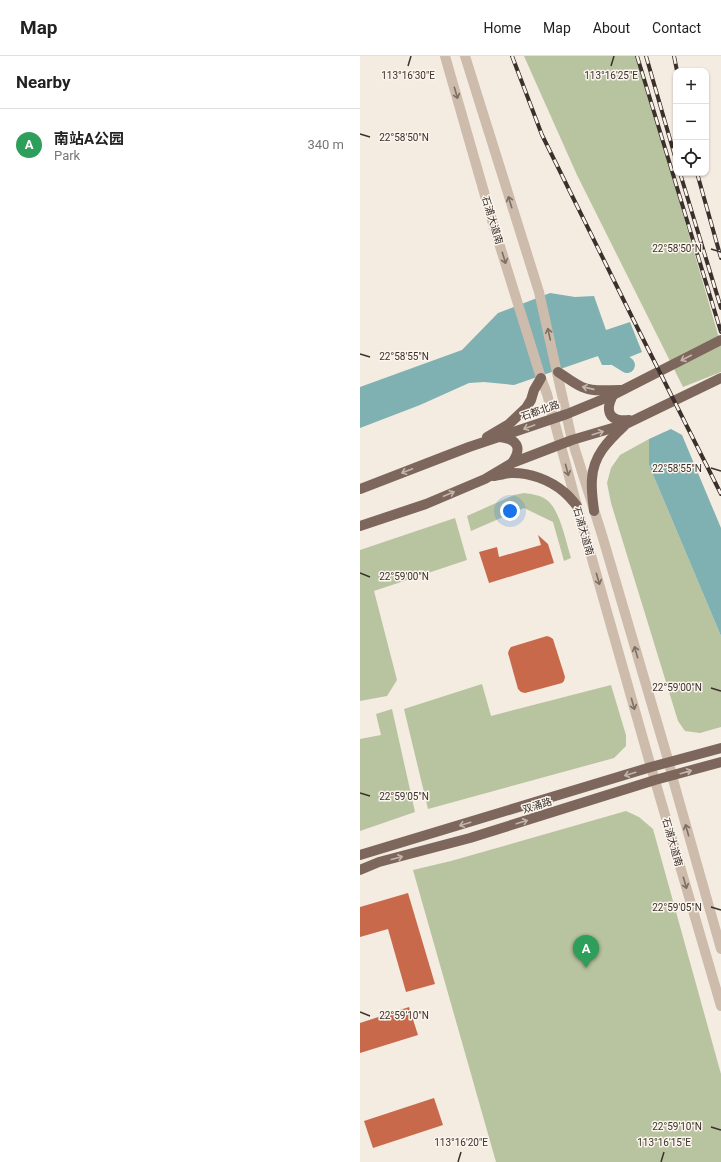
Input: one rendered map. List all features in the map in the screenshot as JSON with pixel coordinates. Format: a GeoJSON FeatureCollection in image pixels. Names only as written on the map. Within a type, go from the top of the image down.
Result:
{"type":"FeatureCollection","features":[{"type":"Feature","properties":{"kind":"main road","name":"石都北路"},"geometry":{"type":"LineString","coordinates":[[360,489],[469,447],[566,414],[613,395],[721,340]]}},
{"type":"Feature","properties":{"kind":"main road"},"geometry":{"type":"LineString","coordinates":[[558,372],[584,388],[594,390],[624,390]]}},
{"type":"Feature","properties":{"kind":"main road"},"geometry":{"type":"LineString","coordinates":[[469,447],[509,424],[526,408],[541,378]]}},
{"type":"Feature","properties":{"kind":"main road"},"geometry":{"type":"LineString","coordinates":[[360,526],[426,504],[485,479],[512,463],[572,440],[626,424],[721,378]]}},
{"type":"Feature","properties":{"kind":"main road"},"geometry":{"type":"LineString","coordinates":[[613,395],[609,411],[613,418],[622,421],[636,419]]}},
{"type":"Feature","properties":{"kind":"main road"},"geometry":{"type":"LineString","coordinates":[[594,511],[592,480],[594,465],[599,453],[614,435],[626,424]]}},
{"type":"Feature","properties":{"kind":"main road"},"geometry":{"type":"LineString","coordinates":[[499,437],[513,440],[516,445],[518,451],[517,456],[512,463]]}},
{"type":"Feature","properties":{"kind":"main road"},"geometry":{"type":"LineString","coordinates":[[485,479],[510,473],[526,474],[544,479],[565,493],[577,506]]}},
{"type":"Feature","properties":{"kind":"main road","name":"双涌路"},"geometry":{"type":"LineString","coordinates":[[360,855],[651,767],[721,748]]}},
{"type":"Feature","properties":{"kind":"main road","name":"双涌路"},"geometry":{"type":"LineString","coordinates":[[360,870],[379,862],[470,838],[655,780],[721,762]]}},
{"type":"Feature","properties":{"kind":"street","name":"石浦大道南"},"geometry":{"type":"LineString","coordinates":[[445,56],[494,227],[541,378],[548,394],[560,445],[587,542],[721,1006]]}},
{"type":"Feature","properties":{"kind":"street","name":"石浦大道南"},"geometry":{"type":"LineString","coordinates":[[464,56],[539,292],[572,440],[602,535],[669,763],[721,949]]}},
{"type":"Feature","properties":{"kind":"street"},"geometry":{"type":"LineString","coordinates":[[541,378],[547,381],[554,379],[558,372]]}},
{"type":"Feature","properties":{"kind":"street"},"geometry":{"type":"LineString","coordinates":[[587,542],[587,534],[590,530],[594,529],[602,535]]}},
{"type":"Feature","properties":{"kind":"green space"},"geometry":{"type":"Polygon","coordinates":[[[524,56],[637,56],[721,345],[721,372],[683,387],[577,175],[524,56]]]}},
{"type":"Feature","properties":{"kind":"green space"},"geometry":{"type":"Polygon","coordinates":[[[649,439],[649,465],[721,636],[721,727],[700,733],[685,731],[678,721],[611,503],[607,483],[611,468],[620,455],[649,439]]]}},
{"type":"Feature","properties":{"kind":"green space"},"geometry":{"type":"Polygon","coordinates":[[[524,493],[542,497],[552,506],[562,527],[571,558],[564,561],[553,522],[524,508],[471,531],[467,516],[514,495],[524,493]]]}},
{"type":"Feature","properties":{"kind":"green space"},"geometry":{"type":"Polygon","coordinates":[[[455,518],[467,560],[374,591],[397,680],[387,696],[360,701],[360,550],[455,518]]]}},
{"type":"Feature","properties":{"kind":"green space"},"geometry":{"type":"Polygon","coordinates":[[[482,684],[491,716],[611,685],[626,735],[626,746],[614,758],[428,809],[404,709],[482,684]]]}},
{"type":"Feature","properties":{"kind":"green space"},"geometry":{"type":"Polygon","coordinates":[[[392,709],[415,812],[360,831],[360,739],[381,735],[376,714],[392,709]]]}},
{"type":"Feature","properties":{"kind":"green space"},"geometry":{"type":"Polygon","coordinates":[[[626,811],[639,817],[653,829],[721,1074],[721,1162],[496,1162],[413,870],[451,861],[626,811]]]}},
{"type":"Feature","properties":{"kind":"water"},"geometry":{"type":"Polygon","coordinates":[[[550,293],[575,297],[594,296],[606,330],[630,322],[642,352],[610,365],[602,365],[598,356],[514,385],[484,382],[469,383],[420,405],[360,428],[360,387],[462,350],[498,313],[550,293]]]}},
{"type":"Feature","properties":{"kind":"water"},"geometry":{"type":"Polygon","coordinates":[[[671,429],[682,435],[721,528],[721,636],[649,465],[649,439],[671,429]]]}},
{"type":"Feature","properties":{"kind":"building"},"geometry":{"type":"Polygon","coordinates":[[[538,535],[548,544],[554,563],[489,583],[479,552],[497,547],[499,557],[541,545],[538,535]]]}},
{"type":"Feature","properties":{"kind":"building"},"geometry":{"type":"Polygon","coordinates":[[[547,636],[553,639],[565,677],[564,681],[562,683],[525,693],[521,692],[518,689],[508,653],[509,650],[511,647],[547,636]]]}},
{"type":"Feature","properties":{"kind":"building"},"geometry":{"type":"Polygon","coordinates":[[[408,893],[435,984],[406,992],[388,929],[360,937],[360,907],[408,893]]]}},
{"type":"Feature","properties":{"kind":"building"},"geometry":{"type":"Polygon","coordinates":[[[409,1007],[418,1035],[360,1053],[360,1023],[409,1007]]]}},
{"type":"Feature","properties":{"kind":"building"},"geometry":{"type":"Polygon","coordinates":[[[434,1098],[443,1125],[373,1148],[364,1121],[434,1098]]]}},
{"type":"Feature","properties":{"kind":"waterway"},"geometry":{"type":"LineString","coordinates":[[603,350],[627,365]]}},
{"type":"Feature","properties":{"kind":"railway"},"geometry":{"type":"LineString","coordinates":[[512,56],[542,135],[721,494]]}},
{"type":"Feature","properties":{"kind":"railway"},"geometry":{"type":"LineString","coordinates":[[637,56],[721,332]]}},
{"type":"Feature","properties":{"kind":"railway"},"geometry":{"type":"LineString","coordinates":[[646,56],[673,150]]}},
{"type":"Feature","properties":{"kind":"railway"},"geometry":{"type":"LineString","coordinates":[[674,56],[676,68]]}},
{"type":"Feature","properties":{"kind":"railway"},"geometry":{"type":"LineString","coordinates":[[681,176],[721,308]]}},
{"type":"Feature","properties":{"kind":"railway"},"geometry":{"type":"LineString","coordinates":[[698,176],[721,258]]}},
{"type":"Feature","properties":{"kind":"place","name":"南站A公园"},"geometry":{"type":"Point","coordinates":[586,968]}}]}
